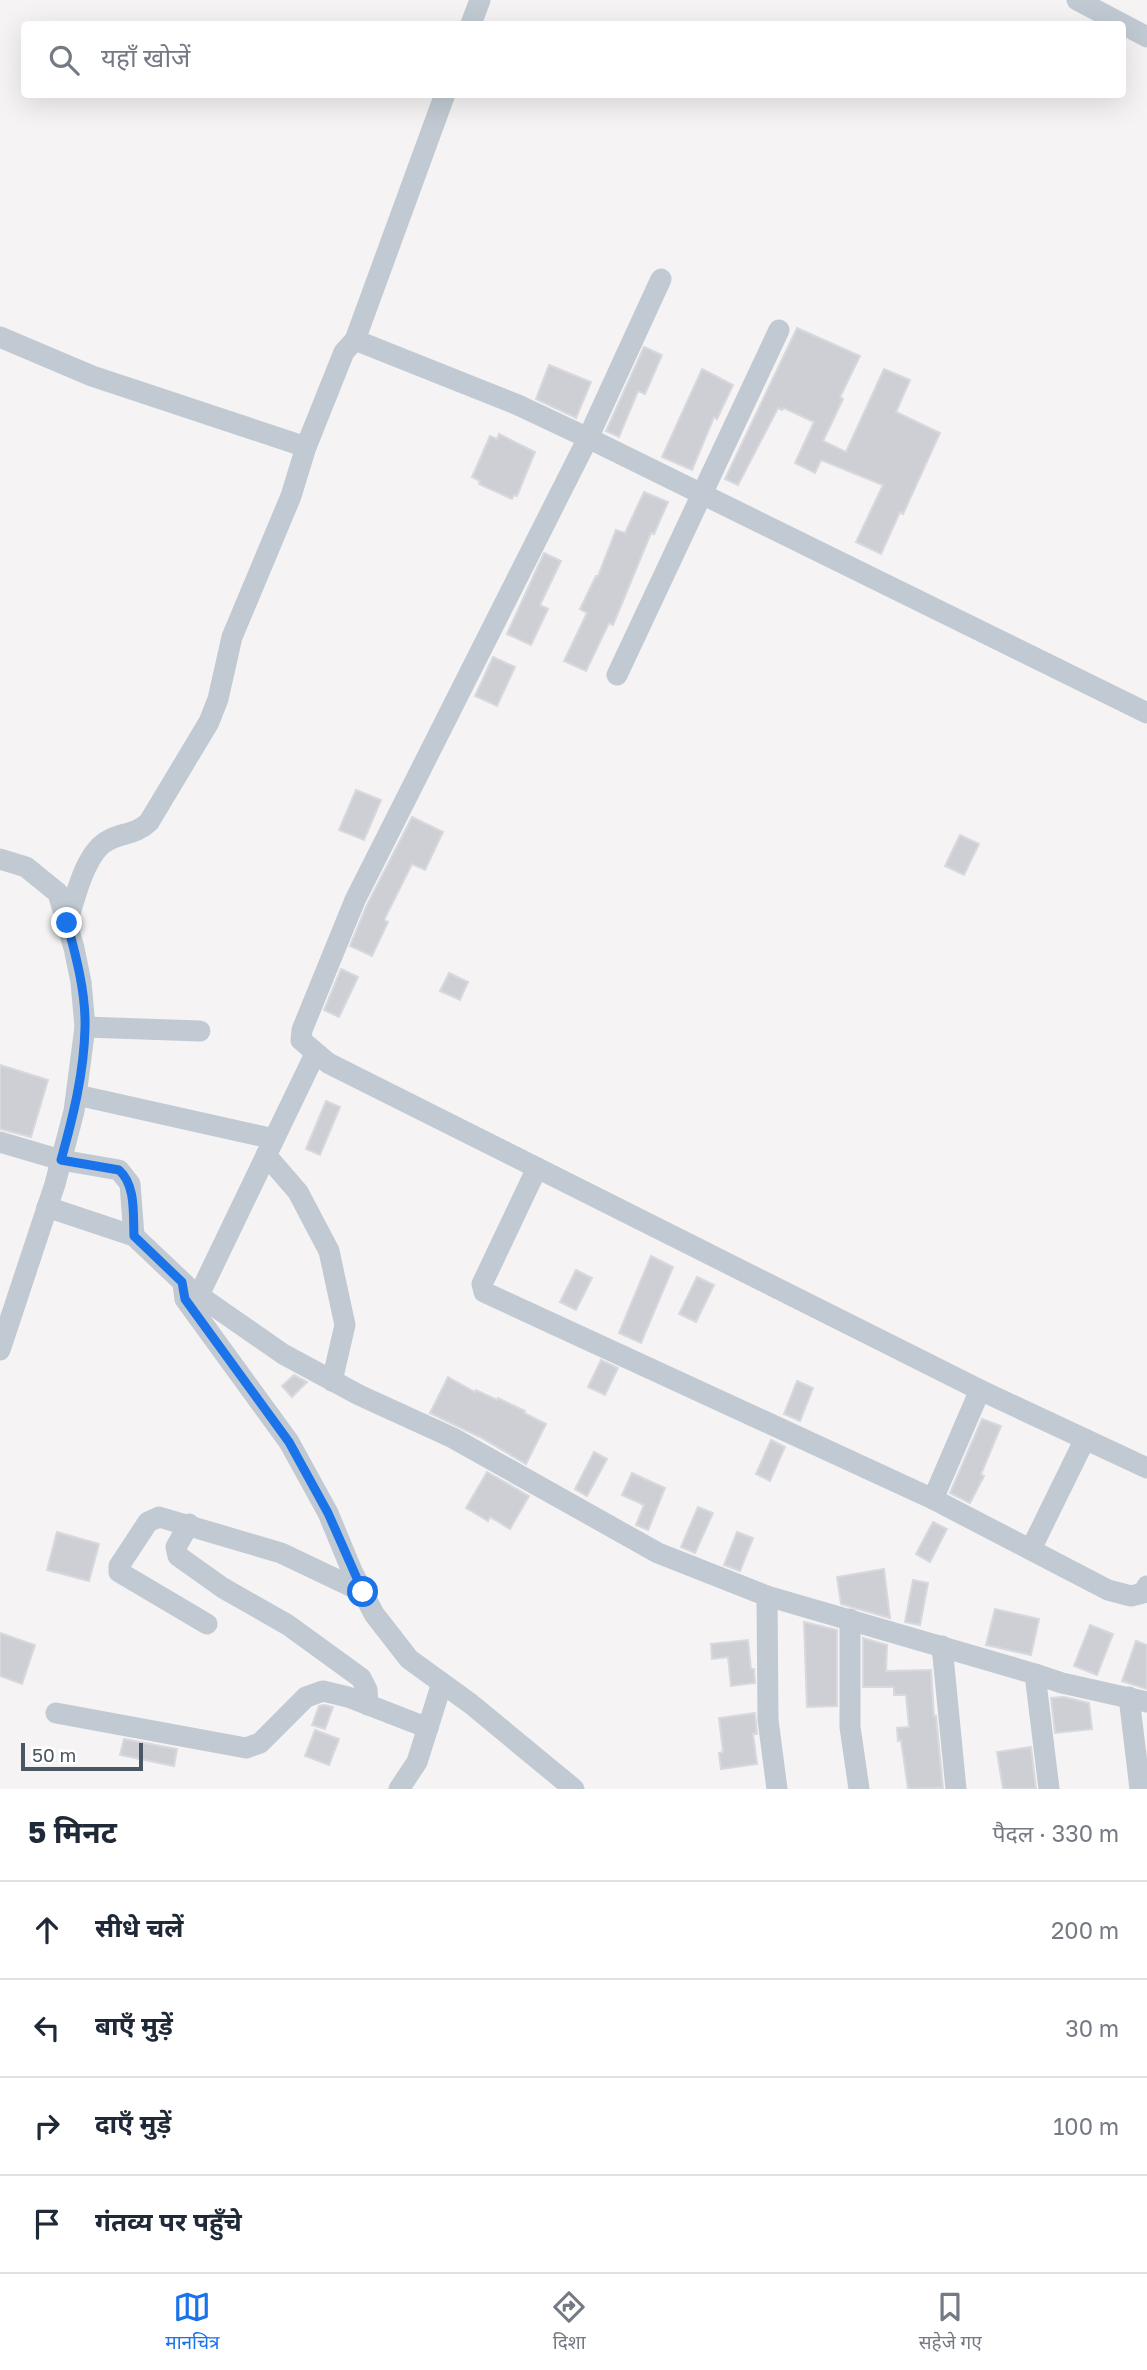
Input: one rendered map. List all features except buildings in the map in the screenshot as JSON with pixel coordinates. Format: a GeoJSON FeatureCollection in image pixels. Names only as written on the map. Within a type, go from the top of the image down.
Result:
{"type":"FeatureCollection","features":[{"type":"Feature","properties":{"kind":"street"},"geometry":{"type":"LineString","coordinates":[[472,21],[480,0]]}},
{"type":"Feature","properties":{"kind":"street"},"geometry":{"type":"LineString","coordinates":[[1077,0],[1117,21]]}},
{"type":"Feature","properties":{"kind":"street"},"geometry":{"type":"LineString","coordinates":[[1126,26],[1147,37]]}},
{"type":"Feature","properties":{"kind":"street"},"geometry":{"type":"LineString","coordinates":[[67,923],[85,868],[96,850],[107,840],[141,830],[149,822],[209,722],[218,699],[232,637],[291,496],[306,447],[344,352],[355,340],[444,98]]}},
{"type":"Feature","properties":{"kind":"street"},"geometry":{"type":"LineString","coordinates":[[661,279],[588,438],[355,901],[302,1030],[301,1041],[328,1063],[980,1390],[1147,1468]]}},
{"type":"Feature","properties":{"kind":"street"},"geometry":{"type":"LineString","coordinates":[[617,675],[779,330]]}},
{"type":"Feature","properties":{"kind":"street"},"geometry":{"type":"LineString","coordinates":[[0,337],[92,376],[306,447]]}},
{"type":"Feature","properties":{"kind":"street"},"geometry":{"type":"LineString","coordinates":[[355,340],[518,405],[1147,713]]}},
{"type":"Feature","properties":{"kind":"street"},"geometry":{"type":"LineString","coordinates":[[0,859],[26,867],[58,893],[81,982],[85,1027],[77,1095],[61,1160],[47,1207],[7,1303],[0,1350]]}},
{"type":"Feature","properties":{"kind":"street"},"geometry":{"type":"LineString","coordinates":[[85,1027],[200,1031]]}},
{"type":"Feature","properties":{"kind":"street"},"geometry":{"type":"LineString","coordinates":[[315,1054],[270,1147],[185,1299],[289,1442],[328,1513],[374,1615],[408,1659],[471,1704],[574,1789]]}},
{"type":"Feature","properties":{"kind":"street"},"geometry":{"type":"LineString","coordinates":[[77,1095],[270,1147],[298,1192],[329,1251],[345,1325],[332,1381]]}},
{"type":"Feature","properties":{"kind":"street"},"geometry":{"type":"LineString","coordinates":[[0,1142],[61,1160],[119,1170],[130,1185],[134,1236]]}},
{"type":"Feature","properties":{"kind":"street"},"geometry":{"type":"LineString","coordinates":[[537,1168],[482,1284],[484,1292],[933,1499],[1119,1594],[1131,1596],[1143,1592],[1147,1586]]}},
{"type":"Feature","properties":{"kind":"street"},"geometry":{"type":"LineString","coordinates":[[47,1207],[134,1236],[190,1288],[283,1354],[332,1381],[453,1438],[658,1553],[767,1596],[942,1646],[1062,1684],[1138,1699],[1140,1789]]}},
{"type":"Feature","properties":{"kind":"street"},"geometry":{"type":"LineString","coordinates":[[933,1499],[980,1390]]}},
{"type":"Feature","properties":{"kind":"street"},"geometry":{"type":"LineString","coordinates":[[1031,1549],[1085,1439]]}},
{"type":"Feature","properties":{"kind":"street"},"geometry":{"type":"LineString","coordinates":[[207,1624],[119,1572],[119,1566],[148,1522],[154,1518],[189,1524],[281,1553],[363,1592]]}},
{"type":"Feature","properties":{"kind":"street"},"geometry":{"type":"LineString","coordinates":[[189,1524],[176,1547],[178,1556],[223,1588],[288,1625],[361,1678],[367,1690],[368,1705]]}},
{"type":"Feature","properties":{"kind":"street"},"geometry":{"type":"LineString","coordinates":[[767,1596],[768,1720],[777,1789]]}},
{"type":"Feature","properties":{"kind":"street"},"geometry":{"type":"LineString","coordinates":[[850,1619],[850,1727],[859,1789]]}},
{"type":"Feature","properties":{"kind":"street"},"geometry":{"type":"LineString","coordinates":[[942,1646],[956,1789]]}},
{"type":"Feature","properties":{"kind":"street"},"geometry":{"type":"LineString","coordinates":[[1035,1674],[1049,1789]]}},
{"type":"Feature","properties":{"kind":"street"},"geometry":{"type":"LineString","coordinates":[[399,1789],[417,1762],[442,1683]]}},
{"type":"Feature","properties":{"kind":"street"},"geometry":{"type":"LineString","coordinates":[[56,1713],[246,1748],[260,1743],[306,1697],[323,1691],[428,1728]]}},
{"type":"Feature","properties":{"kind":"route"},"geometry":{"type":"LineString","coordinates":[[67,923],[81,982],[85,1027],[74,1111],[61,1160],[119,1170],[126,1176],[130,1185],[134,1236],[182,1282],[185,1299],[289,1442],[328,1513],[363,1592]]}}]}
